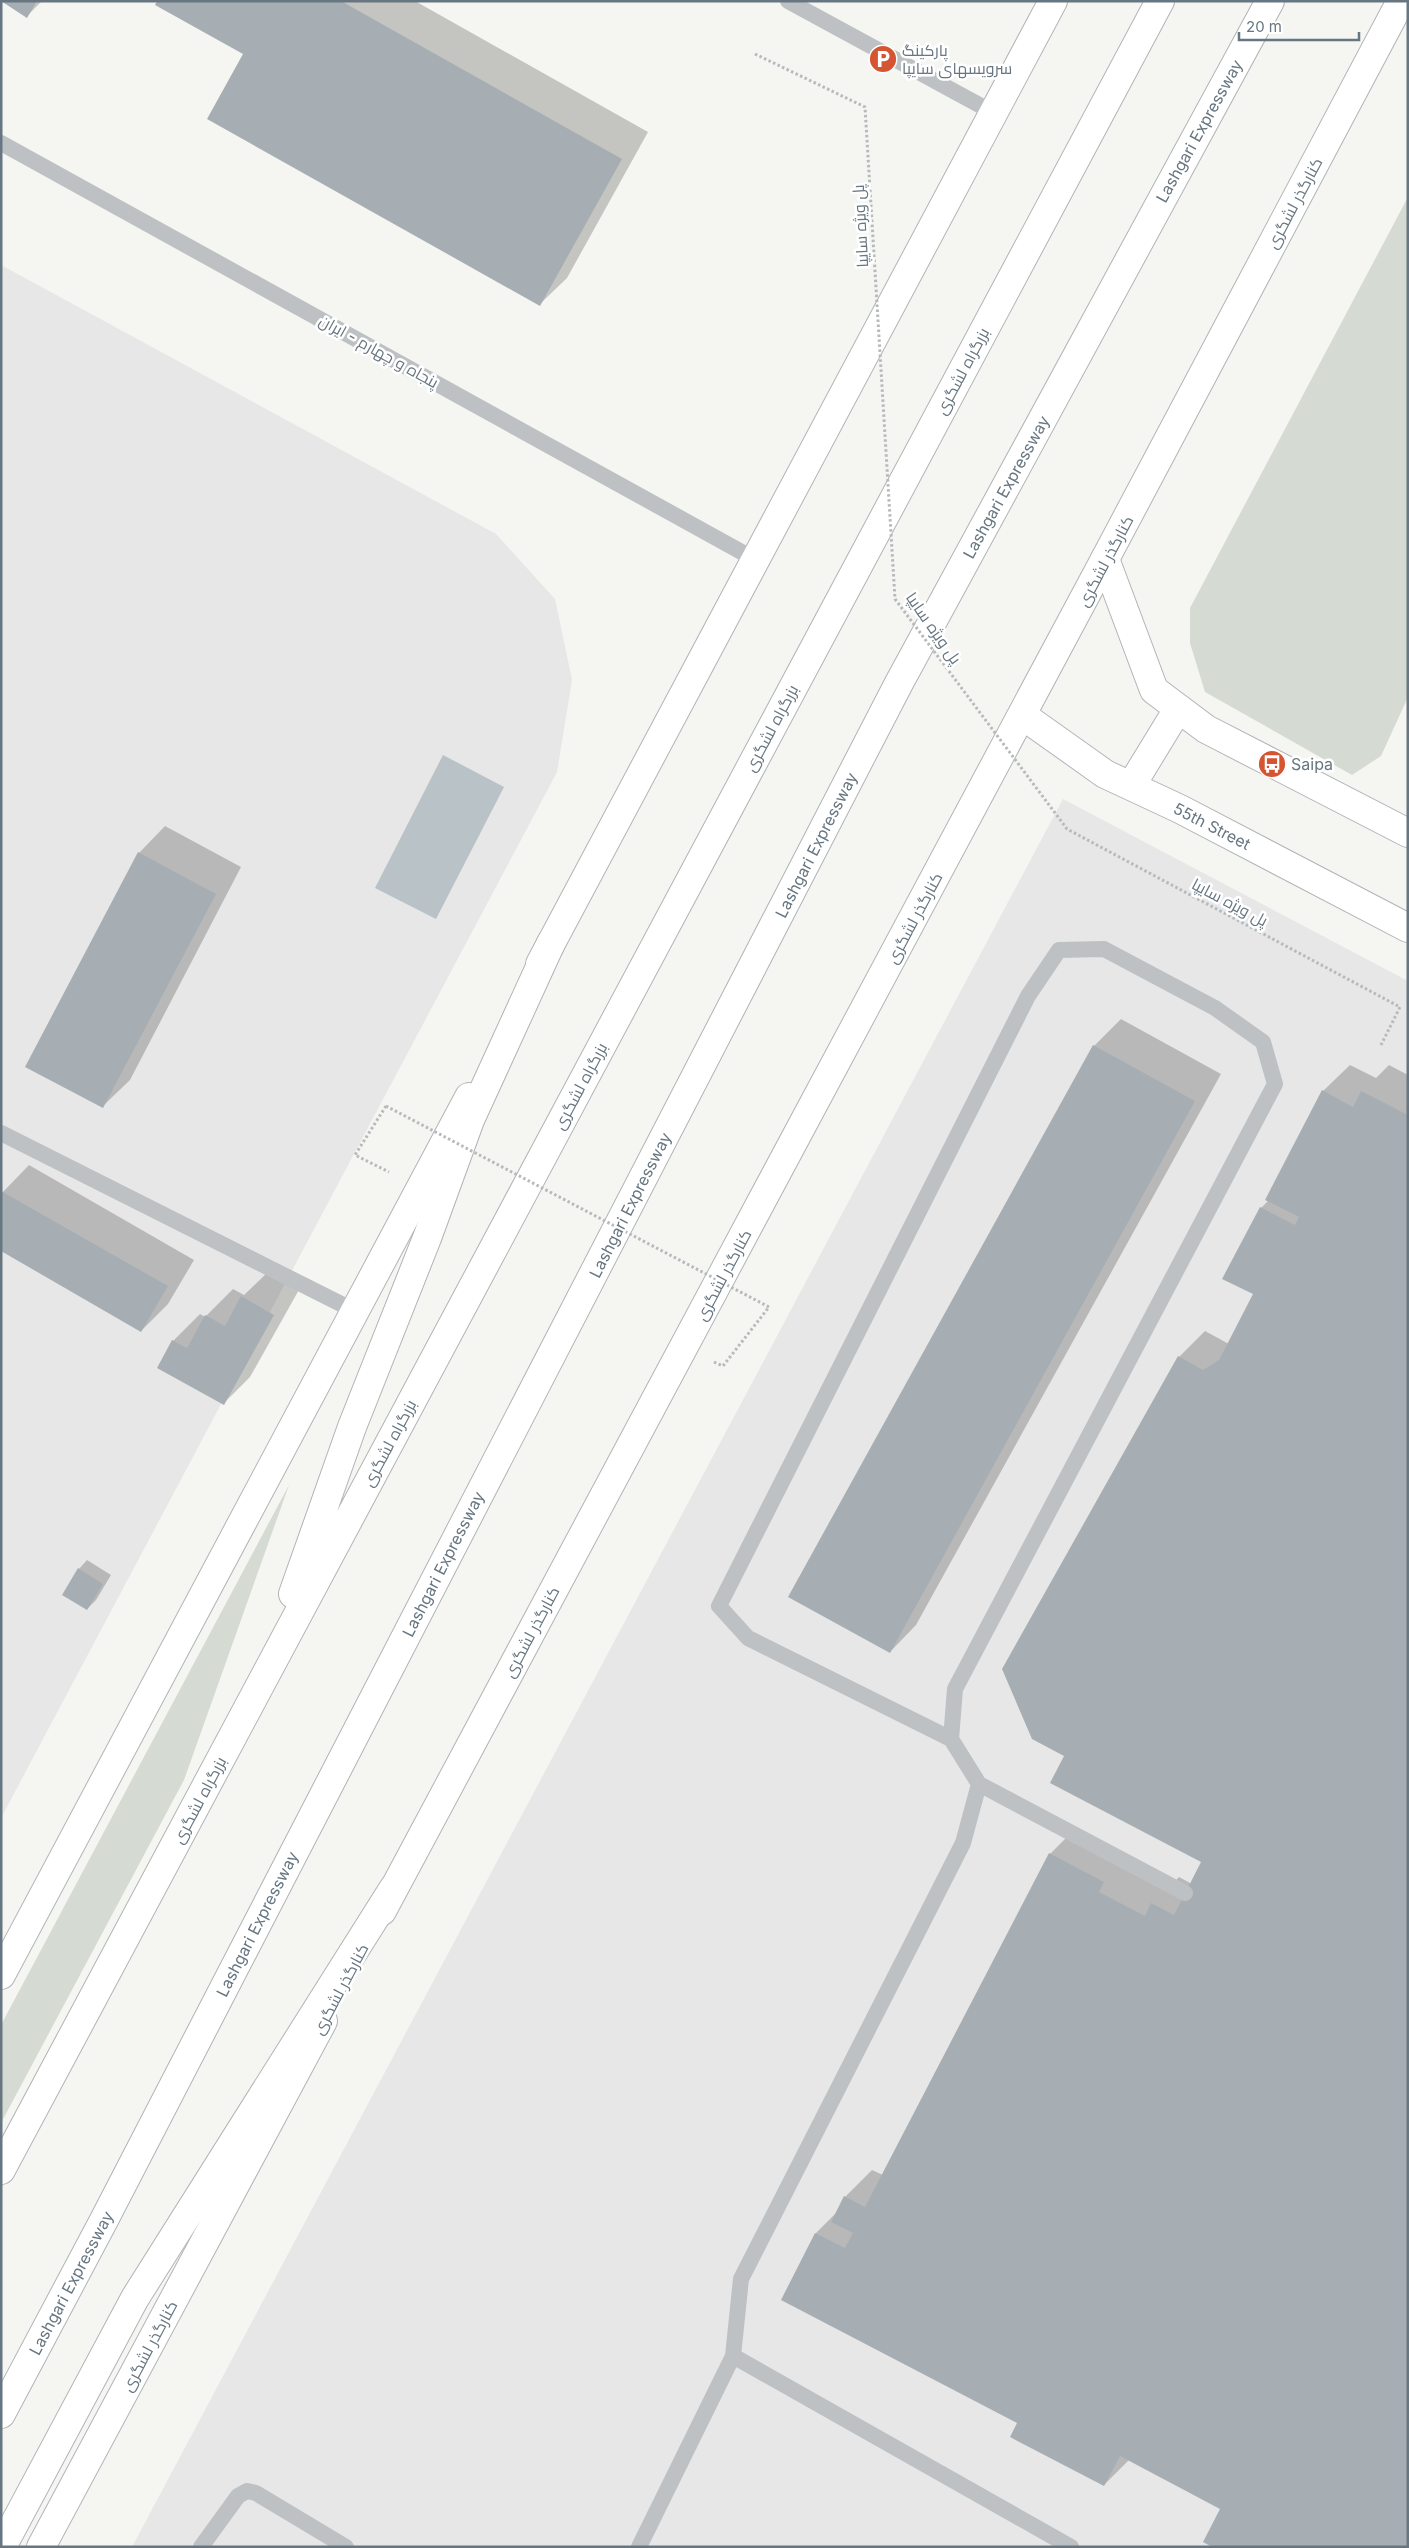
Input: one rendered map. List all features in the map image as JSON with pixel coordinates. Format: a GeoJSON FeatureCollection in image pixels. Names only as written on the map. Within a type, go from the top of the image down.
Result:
{"type":"FeatureCollection","features":[{"type":"Feature","properties":{"kind":"main road"},"geometry":{"type":"LineString","coordinates":[[1,1975],[1053,1]]}},
{"type":"Feature","properties":{"kind":"main road","name":"بزرگراه لشگری"},"geometry":{"type":"LineString","coordinates":[[1,2170],[1160,1]]}},
{"type":"Feature","properties":{"kind":"main road","name":"Lashgari Expressway"},"geometry":{"type":"LineString","coordinates":[[1,2414],[109,2211],[895,692],[1270,1]]}},
{"type":"Feature","properties":{"kind":"main road","name":"کنارگذر لشگری"},"geometry":{"type":"LineString","coordinates":[[42,2547],[1106,559],[1401,1]]}},
{"type":"Feature","properties":{"kind":"main road"},"geometry":{"type":"LineString","coordinates":[[1106,559],[1154,690],[1206,729],[1408,833]]}},
{"type":"Feature","properties":{"kind":"main road"},"geometry":{"type":"LineString","coordinates":[[1131,786],[1178,708]]}},
{"type":"Feature","properties":{"kind":"main road","name":"55th Street"},"geometry":{"type":"LineString","coordinates":[[1022,715],[1105,774],[1180,809],[1408,928]]}},
{"type":"Feature","properties":{"kind":"main road"},"geometry":{"type":"LineString","coordinates":[[264,1677],[352,1427],[427,1238],[470,1120],[552,943]]}},
{"type":"Feature","properties":{"kind":"main road"},"geometry":{"type":"LineString","coordinates":[[2,2547],[135,2298],[393,1889]]}},
{"type":"Feature","properties":{"kind":"lane"},"geometry":{"type":"LineString","coordinates":[[788,1],[994,113]]}},
{"type":"Feature","properties":{"kind":"lane","name":"پنجاه و چهارم - ایران"},"geometry":{"type":"LineString","coordinates":[[1,143],[756,560]]}},
{"type":"Feature","properties":{"kind":"lane"},"geometry":{"type":"LineString","coordinates":[[951,1739],[955,1689],[1275,1084],[1263,1042],[1215,1008],[1104,949],[1059,950],[1028,996],[719,1606],[748,1638],[951,1739],[978,1784],[1186,1893]]}},
{"type":"Feature","properties":{"kind":"lane"},"geometry":{"type":"LineString","coordinates":[[1,1133],[355,1311]]}},
{"type":"Feature","properties":{"kind":"lane"},"geometry":{"type":"LineString","coordinates":[[639,2547],[733,2356],[741,2279],[963,1843],[978,1784]]}},
{"type":"Feature","properties":{"kind":"lane"},"geometry":{"type":"LineString","coordinates":[[733,2356],[1071,2547]]}},
{"type":"Feature","properties":{"kind":"lane"},"geometry":{"type":"LineString","coordinates":[[201,2547],[238,2496],[247,2492],[256,2493],[346,2547]]}},
{"type":"Feature","properties":{"kind":"path","name":"پل ویژه سایپا"},"geometry":{"type":"LineString","coordinates":[[755,54],[866,107],[895,599],[1067,829],[1400,1007],[1381,1045]]}},
{"type":"Feature","properties":{"kind":"path"},"geometry":{"type":"LineString","coordinates":[[354,1155],[386,1106],[769,1307],[723,1366]]}},
{"type":"Feature","properties":{"kind":"shaded area"},"geometry":{"type":"Polygon","coordinates":[[[1408,197],[1408,697],[1381,756],[1352,775],[1205,692],[1190,643],[1190,608],[1408,197]]]}},
{"type":"Feature","properties":{"kind":"shaded area"},"geometry":{"type":"Polygon","coordinates":[[[1,265],[496,534],[555,599],[572,680],[557,772],[1,1818],[1,265]]]}},
{"type":"Feature","properties":{"kind":"shaded area"},"geometry":{"type":"Polygon","coordinates":[[[443,755],[504,787],[436,919],[375,888],[443,755]]]}},
{"type":"Feature","properties":{"kind":"shaded area"},"geometry":{"type":"Polygon","coordinates":[[[1063,799],[1408,981],[1408,2547],[132,2547],[1063,799]]]}},
{"type":"Feature","properties":{"kind":"shaded area"},"geometry":{"type":"Polygon","coordinates":[[[289,1485],[184,1780],[1,2123],[1,2025],[289,1485]]]}},
{"type":"Feature","properties":{"kind":"building"},"geometry":{"type":"Polygon","coordinates":[[[1,1],[37,1],[27,18],[1,1]]]}},
{"type":"Feature","properties":{"kind":"building"},"geometry":{"type":"Polygon","coordinates":[[[157,1],[341,1],[622,159],[540,306],[207,119],[243,54],[155,5],[157,1]]]}},
{"type":"Feature","properties":{"kind":"building"},"geometry":{"type":"Polygon","coordinates":[[[138,852],[216,894],[103,1108],[25,1067],[138,852]]]}},
{"type":"Feature","properties":{"kind":"building"},"geometry":{"type":"Polygon","coordinates":[[[1093,1045],[1195,1101],[890,1653],[788,1597],[1093,1045]]]}},
{"type":"Feature","properties":{"kind":"building"},"geometry":{"type":"Polygon","coordinates":[[[1322,1090],[1353,1107],[1361,1091],[1408,1115],[1408,2547],[1212,2547],[1203,2542],[1220,2509],[1120,2456],[1104,2486],[1010,2437],[1017,2423],[781,2300],[815,2233],[845,2248],[853,2233],[831,2222],[844,2196],[865,2207],[1049,1853],[1104,1882],[1099,1892],[1145,1916],[1151,1903],[1174,1915],[1201,1862],[1050,1783],[1064,1756],[1032,1739],[1002,1669],[1178,1356],[1203,1370],[1219,1360],[1253,1294],[1222,1279],[1260,1207],[1295,1225],[1299,1217],[1265,1200],[1322,1090]]]}},
{"type":"Feature","properties":{"kind":"building"},"geometry":{"type":"Polygon","coordinates":[[[1,1191],[168,1286],[141,1332],[1,1251],[1,1191]]]}},
{"type":"Feature","properties":{"kind":"building"},"geometry":{"type":"Polygon","coordinates":[[[241,1296],[274,1315],[224,1405],[157,1368],[172,1340],[187,1348],[205,1315],[225,1326],[241,1296]]]}},
{"type":"Feature","properties":{"kind":"building"},"geometry":{"type":"Polygon","coordinates":[[[78,1568],[103,1584],[87,1610],[62,1595],[78,1568]]]}},
{"type":"Feature","properties":{"kind":"place","name":"پارکینگ سرویسهای سایپا"},"geometry":{"type":"Point","coordinates":[883,59]}},
{"type":"Feature","properties":{"kind":"place","name":"Saipa"},"geometry":{"type":"Point","coordinates":[1272,764]}}]}
